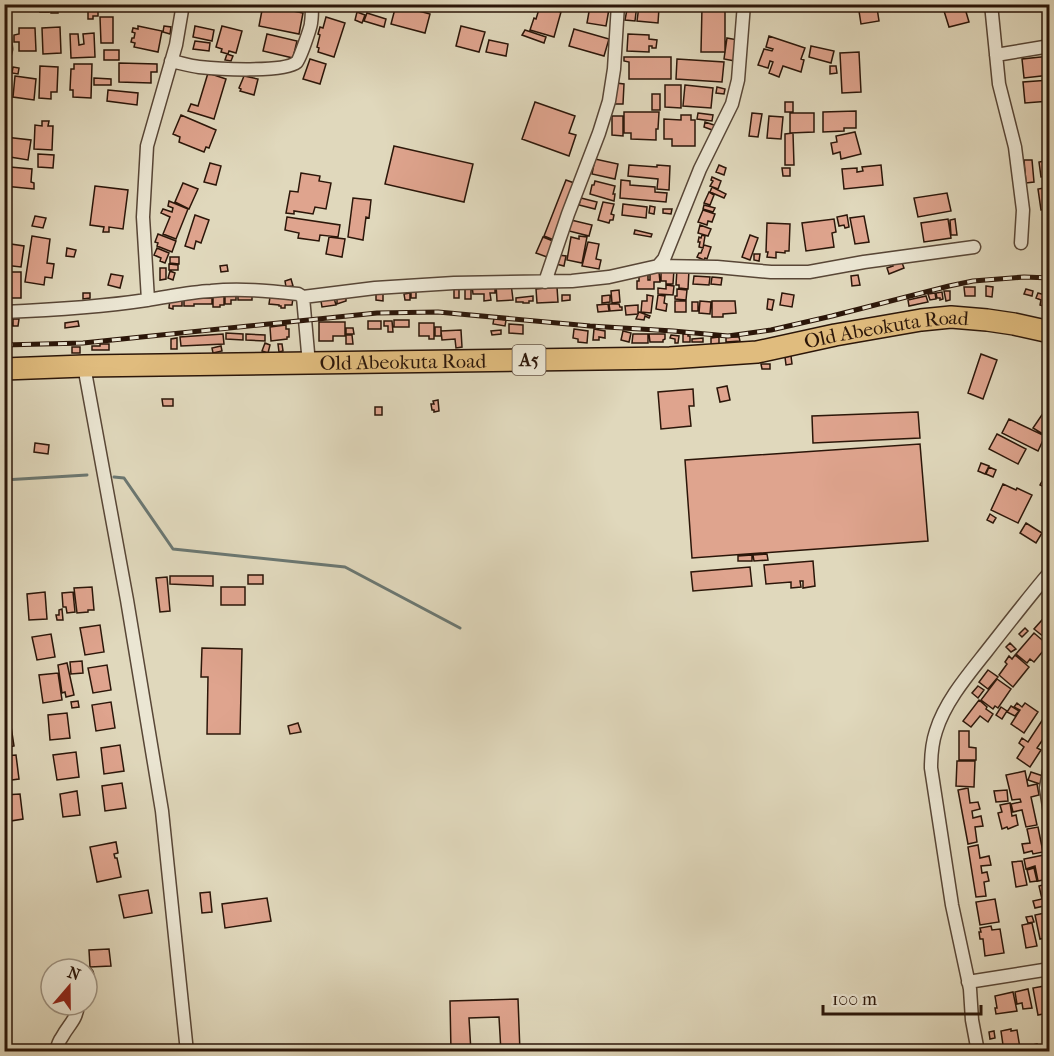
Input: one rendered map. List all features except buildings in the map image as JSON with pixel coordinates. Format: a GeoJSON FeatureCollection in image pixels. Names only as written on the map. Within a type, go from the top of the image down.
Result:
{"type":"FeatureCollection","features":[{"type":"Feature","properties":{"kind":"highway","name":"Old Abeokuta Road"},"geometry":{"type":"LineString","coordinates":[[4,369],[692,357],[757,352],[835,335],[921,320],[951,318],[996,321],[1050,332]]}},
{"type":"Feature","properties":{"kind":"street"},"geometry":{"type":"LineString","coordinates":[[148,300],[143,217],[147,146],[171,61],[183,4]]}},
{"type":"Feature","properties":{"kind":"street"},"geometry":{"type":"LineString","coordinates":[[171,61],[197,67],[254,69],[295,64],[310,29],[312,4]]}},
{"type":"Feature","properties":{"kind":"street"},"geometry":{"type":"LineString","coordinates":[[545,282],[609,101],[614,69],[618,4]]}},
{"type":"Feature","properties":{"kind":"street"},"geometry":{"type":"LineString","coordinates":[[658,266],[664,259],[700,169],[732,104],[738,80],[744,4]]}},
{"type":"Feature","properties":{"kind":"street"},"geometry":{"type":"LineString","coordinates":[[991,4],[999,84],[1015,147],[1023,210],[1021,243]]}},
{"type":"Feature","properties":{"kind":"street"},"geometry":{"type":"LineString","coordinates":[[4,31],[6,49],[4,57]]}},
{"type":"Feature","properties":{"kind":"street"},"geometry":{"type":"LineString","coordinates":[[996,55],[1050,46]]}},
{"type":"Feature","properties":{"kind":"street"},"geometry":{"type":"LineString","coordinates":[[4,312],[148,300],[212,290],[256,290],[298,294],[303,297],[386,287],[454,283],[573,281],[609,277],[658,266],[809,272],[974,247]]}},
{"type":"Feature","properties":{"kind":"street"},"geometry":{"type":"LineString","coordinates":[[303,297],[309,364]]}},
{"type":"Feature","properties":{"kind":"street"},"geometry":{"type":"LineString","coordinates":[[84,366],[127,600],[162,811],[187,1052]]}},
{"type":"Feature","properties":{"kind":"street"},"geometry":{"type":"LineString","coordinates":[[978,1052],[972,1020],[970,989],[946,871],[931,768],[931,747],[936,729],[956,693],[1050,572]]}},
{"type":"Feature","properties":{"kind":"street"},"geometry":{"type":"LineString","coordinates":[[1050,766],[1046,788],[1050,813]]}},
{"type":"Feature","properties":{"kind":"street"},"geometry":{"type":"LineString","coordinates":[[968,982],[1050,969]]}},
{"type":"Feature","properties":{"kind":"street"},"geometry":{"type":"LineString","coordinates":[[56,1052],[61,1037],[71,1027],[76,1017]]}},
{"type":"Feature","properties":{"kind":"waterway"},"geometry":{"type":"LineString","coordinates":[[4,480],[87,475]]}},
{"type":"Feature","properties":{"kind":"waterway"},"geometry":{"type":"LineString","coordinates":[[114,477],[124,478],[173,549],[345,567],[460,628]]}},
{"type":"Feature","properties":{"kind":"railway"},"geometry":{"type":"LineString","coordinates":[[4,345],[83,343],[377,313],[438,312],[728,336],[771,330],[973,281],[1024,277],[1050,278]]}}]}
